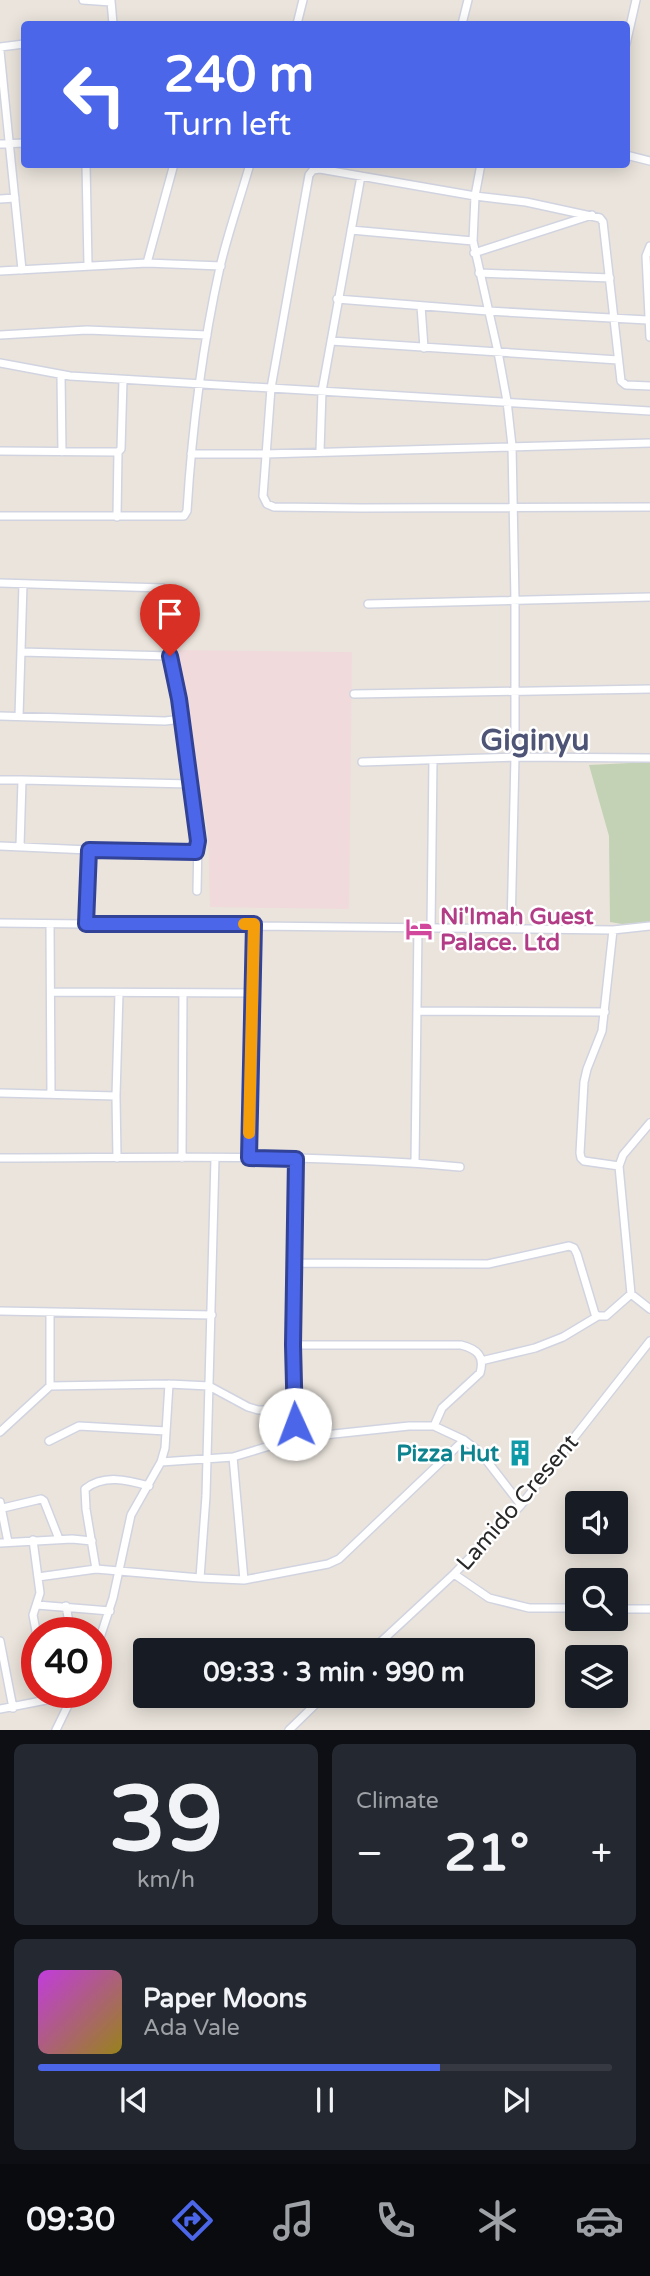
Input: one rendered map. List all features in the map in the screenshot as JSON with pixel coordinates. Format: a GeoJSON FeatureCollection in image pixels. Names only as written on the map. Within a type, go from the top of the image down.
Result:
{"type":"FeatureCollection","features":[{"type":"Feature","properties":{"kind":"street"},"geometry":{"type":"LineString","coordinates":[[83,0],[111,1],[113,21]]}},
{"type":"Feature","properties":{"kind":"street"},"geometry":{"type":"LineString","coordinates":[[298,21],[303,0]]}},
{"type":"Feature","properties":{"kind":"street"},"geometry":{"type":"LineString","coordinates":[[463,21],[468,0]]}},
{"type":"Feature","properties":{"kind":"street"},"geometry":{"type":"LineString","coordinates":[[630,26],[636,0]]}},
{"type":"Feature","properties":{"kind":"street"},"geometry":{"type":"LineString","coordinates":[[21,45],[0,49],[3,112],[10,144],[22,270]]}},
{"type":"Feature","properties":{"kind":"street"},"geometry":{"type":"LineString","coordinates":[[0,144],[21,144]]}},
{"type":"Feature","properties":{"kind":"street"},"geometry":{"type":"LineString","coordinates":[[630,156],[650,161]]}},
{"type":"Feature","properties":{"kind":"street"},"geometry":{"type":"LineString","coordinates":[[86,168],[88,265]]}},
{"type":"Feature","properties":{"kind":"street"},"geometry":{"type":"LineString","coordinates":[[147,263],[173,168]]}},
{"type":"Feature","properties":{"kind":"street"},"geometry":{"type":"LineString","coordinates":[[0,516],[184,516],[187,511],[198,385],[207,335],[221,266],[249,168]]}},
{"type":"Feature","properties":{"kind":"street"},"geometry":{"type":"LineString","coordinates":[[480,168],[475,196],[474,253],[498,352],[512,446],[515,757],[511,928]]}},
{"type":"Feature","properties":{"kind":"street"},"geometry":{"type":"LineString","coordinates":[[650,386],[623,384],[621,381],[603,222],[600,218],[526,202],[475,196],[320,169],[313,170],[309,175],[271,388],[263,496],[267,504],[274,507],[650,507]]}},
{"type":"Feature","properties":{"kind":"street"},"geometry":{"type":"LineString","coordinates":[[320,451],[322,391],[361,176]]}},
{"type":"Feature","properties":{"kind":"street"},"geometry":{"type":"LineString","coordinates":[[0,199],[15,198]]}},
{"type":"Feature","properties":{"kind":"street"},"geometry":{"type":"LineString","coordinates":[[474,253],[592,215]]}},
{"type":"Feature","properties":{"kind":"street"},"geometry":{"type":"LineString","coordinates":[[351,230],[473,241]]}},
{"type":"Feature","properties":{"kind":"street"},"geometry":{"type":"LineString","coordinates":[[650,246],[646,256],[650,337]]}},
{"type":"Feature","properties":{"kind":"street"},"geometry":{"type":"LineString","coordinates":[[0,271],[147,263],[221,266]]}},
{"type":"Feature","properties":{"kind":"street"},"geometry":{"type":"LineString","coordinates":[[479,273],[610,278]]}},
{"type":"Feature","properties":{"kind":"street"},"geometry":{"type":"LineString","coordinates":[[337,299],[648,320]]}},
{"type":"Feature","properties":{"kind":"street"},"geometry":{"type":"LineString","coordinates":[[421,306],[424,348]]}},
{"type":"Feature","properties":{"kind":"street"},"geometry":{"type":"LineString","coordinates":[[0,335],[87,330],[207,335]]}},
{"type":"Feature","properties":{"kind":"street"},"geometry":{"type":"LineString","coordinates":[[331,341],[618,360]]}},
{"type":"Feature","properties":{"kind":"street"},"geometry":{"type":"LineString","coordinates":[[0,363],[61,374],[123,380],[650,411]]}},
{"type":"Feature","properties":{"kind":"street"},"geometry":{"type":"LineString","coordinates":[[61,374],[62,452]]}},
{"type":"Feature","properties":{"kind":"street"},"geometry":{"type":"LineString","coordinates":[[117,517],[123,380]]}},
{"type":"Feature","properties":{"kind":"street"},"geometry":{"type":"LineString","coordinates":[[191,454],[650,443]]}},
{"type":"Feature","properties":{"kind":"street"},"geometry":{"type":"LineString","coordinates":[[0,451],[118,453]]}},
{"type":"Feature","properties":{"kind":"street"},"geometry":{"type":"LineString","coordinates":[[0,583],[163,588],[169,593],[170,656],[177,683],[198,841],[197,891]]}},
{"type":"Feature","properties":{"kind":"street"},"geometry":{"type":"LineString","coordinates":[[19,716],[23,584]]}},
{"type":"Feature","properties":{"kind":"street"},"geometry":{"type":"LineString","coordinates":[[368,604],[650,597]]}},
{"type":"Feature","properties":{"kind":"street"},"geometry":{"type":"LineString","coordinates":[[21,652],[170,656]]}},
{"type":"Feature","properties":{"kind":"street"},"geometry":{"type":"LineString","coordinates":[[355,694],[650,689]]}},
{"type":"Feature","properties":{"kind":"street"},"geometry":{"type":"LineString","coordinates":[[0,716],[165,721],[182,719]]}},
{"type":"Feature","properties":{"kind":"street"},"geometry":{"type":"LineString","coordinates":[[362,762],[515,757],[650,758]]}},
{"type":"Feature","properties":{"kind":"street"},"geometry":{"type":"LineString","coordinates":[[431,928],[433,760]]}},
{"type":"Feature","properties":{"kind":"street"},"geometry":{"type":"LineString","coordinates":[[0,780],[190,784]]}},
{"type":"Feature","properties":{"kind":"street"},"geometry":{"type":"LineString","coordinates":[[20,846],[22,780]]}},
{"type":"Feature","properties":{"kind":"street"},"geometry":{"type":"LineString","coordinates":[[0,846],[196,852]]}},
{"type":"Feature","properties":{"kind":"street"},"geometry":{"type":"LineString","coordinates":[[86,924],[89,850]]}},
{"type":"Feature","properties":{"kind":"street"},"geometry":{"type":"LineString","coordinates":[[0,923],[613,930],[650,926]]}},
{"type":"Feature","properties":{"kind":"street"},"geometry":{"type":"LineString","coordinates":[[50,923],[51,1093]]}},
{"type":"Feature","properties":{"kind":"street"},"geometry":{"type":"LineString","coordinates":[[249,1158],[254,924]]}},
{"type":"Feature","properties":{"kind":"street"},"geometry":{"type":"LineString","coordinates":[[415,1163],[418,928]]}},
{"type":"Feature","properties":{"kind":"street"},"geometry":{"type":"LineString","coordinates":[[613,930],[602,1031],[584,1082],[580,1158],[584,1161],[619,1166]]}},
{"type":"Feature","properties":{"kind":"street"},"geometry":{"type":"LineString","coordinates":[[51,992],[253,993]]}},
{"type":"Feature","properties":{"kind":"street"},"geometry":{"type":"LineString","coordinates":[[117,1158],[119,993]]}},
{"type":"Feature","properties":{"kind":"street"},"geometry":{"type":"LineString","coordinates":[[183,993],[183,1158]]}},
{"type":"Feature","properties":{"kind":"street"},"geometry":{"type":"LineString","coordinates":[[418,1011],[605,1012]]}},
{"type":"Feature","properties":{"kind":"street"},"geometry":{"type":"LineString","coordinates":[[0,1093],[116,1096]]}},
{"type":"Feature","properties":{"kind":"street"},"geometry":{"type":"LineString","coordinates":[[650,1123],[623,1155],[619,1166],[631,1294],[650,1309]]}},
{"type":"Feature","properties":{"kind":"street"},"geometry":{"type":"LineString","coordinates":[[0,1158],[249,1158],[460,1167]]}},
{"type":"Feature","properties":{"kind":"street"},"geometry":{"type":"LineString","coordinates":[[200,1578],[206,1496],[215,1158]]}},
{"type":"Feature","properties":{"kind":"street"},"geometry":{"type":"LineString","coordinates":[[296,1159],[293,1345],[296,1438]]}},
{"type":"Feature","properties":{"kind":"street"},"geometry":{"type":"LineString","coordinates":[[295,1263],[488,1264],[569,1246],[574,1248],[577,1254],[598,1317]]}},
{"type":"Feature","properties":{"kind":"street"},"geometry":{"type":"LineString","coordinates":[[481,1361],[535,1348],[564,1337],[598,1317],[606,1316],[631,1294]]}},
{"type":"Feature","properties":{"kind":"street"},"geometry":{"type":"LineString","coordinates":[[0,1311],[212,1315]]}},
{"type":"Feature","properties":{"kind":"street"},"geometry":{"type":"LineString","coordinates":[[50,1312],[50,1385]]}},
{"type":"Feature","properties":{"kind":"street","name":"Lamido Cresent"},"geometry":{"type":"LineString","coordinates":[[385,1638],[454,1574],[521,1505],[650,1342]]}},
{"type":"Feature","properties":{"kind":"street"},"geometry":{"type":"LineString","coordinates":[[293,1345],[461,1345],[475,1348],[480,1356],[480,1373],[442,1408],[434,1426]]}},
{"type":"Feature","properties":{"kind":"street"},"geometry":{"type":"LineString","coordinates":[[108,1617],[121,1571],[131,1515],[162,1462],[169,1384]]}},
{"type":"Feature","properties":{"kind":"street"},"geometry":{"type":"LineString","coordinates":[[0,1433],[50,1385],[209,1386],[258,1410],[294,1410]]}},
{"type":"Feature","properties":{"kind":"street"},"geometry":{"type":"LineString","coordinates":[[49,1441],[79,1426],[166,1431]]}},
{"type":"Feature","properties":{"kind":"street"},"geometry":{"type":"LineString","coordinates":[[162,1462],[233,1457],[296,1438],[409,1426],[434,1426],[464,1440],[493,1466],[521,1505]]}},
{"type":"Feature","properties":{"kind":"street"},"geometry":{"type":"LineString","coordinates":[[38,1577],[96,1569],[244,1580],[333,1563],[464,1440]]}},
{"type":"Feature","properties":{"kind":"street"},"geometry":{"type":"LineString","coordinates":[[233,1457],[244,1580]]}},
{"type":"Feature","properties":{"kind":"street"},"geometry":{"type":"LineString","coordinates":[[96,1569],[84,1493],[94,1483],[117,1479],[149,1486]]}},
{"type":"Feature","properties":{"kind":"street"},"geometry":{"type":"LineString","coordinates":[[58,1539],[41,1499],[1,1505],[4,1542],[58,1539],[92,1541]]}},
{"type":"Feature","properties":{"kind":"street"},"geometry":{"type":"LineString","coordinates":[[33,1540],[40,1593],[33,1617]]}},
{"type":"Feature","properties":{"kind":"street"},"geometry":{"type":"LineString","coordinates":[[454,1574],[489,1598],[529,1608],[565,1608]]}},
{"type":"Feature","properties":{"kind":"street"},"geometry":{"type":"LineString","coordinates":[[37,1605],[110,1611]]}},
{"type":"Feature","properties":{"kind":"street"},"geometry":{"type":"LineString","coordinates":[[66,1606],[68,1617]]}},
{"type":"Feature","properties":{"kind":"street"},"geometry":{"type":"LineString","coordinates":[[628,1609],[650,1609]]}},
{"type":"Feature","properties":{"kind":"street"},"geometry":{"type":"LineString","coordinates":[[0,1641],[13,1708]]}},
{"type":"Feature","properties":{"kind":"street"},"geometry":{"type":"LineString","coordinates":[[0,1709],[21,1705]]}},
{"type":"Feature","properties":{"kind":"street"},"geometry":{"type":"LineString","coordinates":[[56,1730],[66,1708]]}},
{"type":"Feature","properties":{"kind":"street"},"geometry":{"type":"LineString","coordinates":[[289,1730],[312,1708]]}},
{"type":"Feature","properties":{"kind":"shaded area"},"geometry":{"type":"Polygon","coordinates":[[[175,650],[352,652],[349,909],[210,907],[208,833],[175,650]]]}},
{"type":"Feature","properties":{"kind":"green space"},"geometry":{"type":"Polygon","coordinates":[[[650,762],[650,922],[610,922],[609,836],[589,765],[650,762]]]}},
{"type":"Feature","properties":{"kind":"slow traffic"},"geometry":{"type":"LineString","coordinates":[[244,924],[254,924],[249,1133]]}},
{"type":"Feature","properties":{"kind":"place","name":"Ni'Imah Guest Palace. Ltd"},"geometry":{"type":"Point","coordinates":[419,929]}},
{"type":"Feature","properties":{"kind":"place","name":"Pizza Hut"},"geometry":{"type":"Point","coordinates":[520,1453]}},
{"type":"Feature","properties":{"kind":"district","name":"Giginyu"},"geometry":{"type":"Point","coordinates":[535,740]}},
{"type":"Feature","properties":{"kind":"route"},"geometry":{"type":"LineString","coordinates":[[170,656],[177,683],[198,841],[196,852],[89,850],[86,924],[254,924],[249,1158],[296,1159],[293,1345],[295,1424]]}}]}
